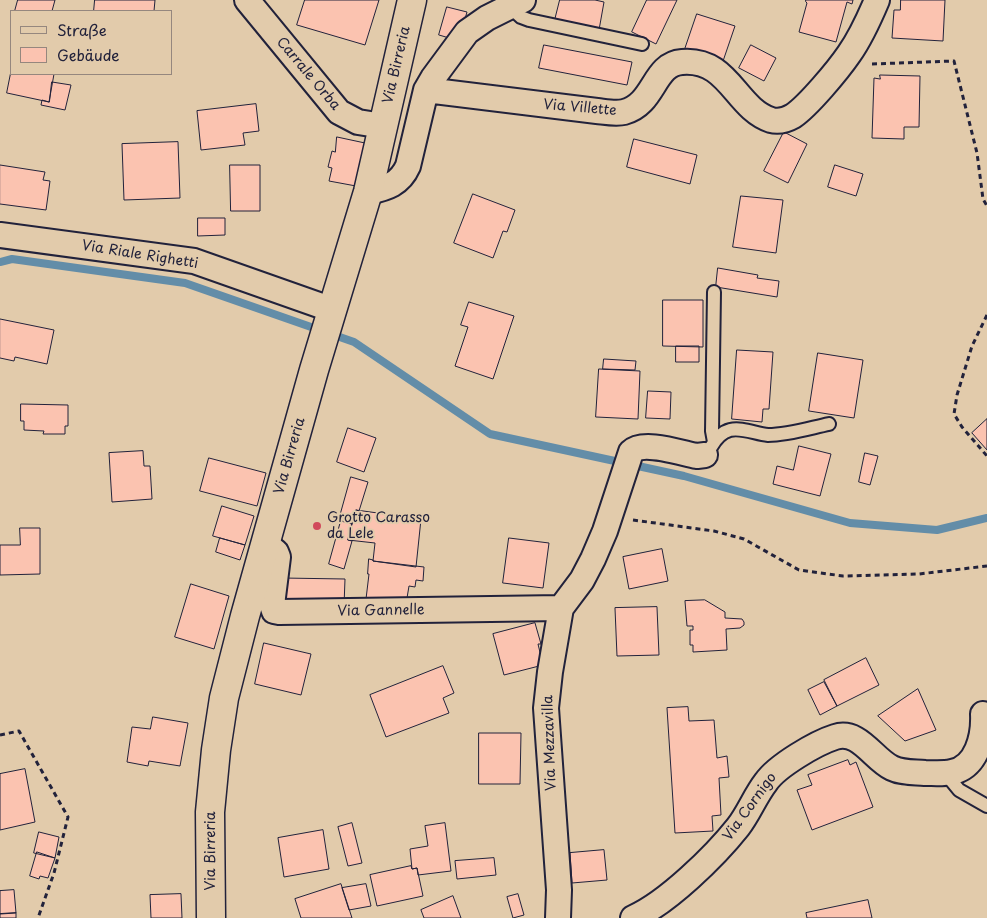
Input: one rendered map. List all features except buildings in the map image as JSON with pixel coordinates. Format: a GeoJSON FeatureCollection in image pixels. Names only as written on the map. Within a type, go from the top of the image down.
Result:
{"type":"FeatureCollection","features":[{"type":"Feature","properties":{"kind":"street","name":"Carrale Orba"},"geometry":{"type":"LineString","coordinates":[[247,0],[338,112],[358,122],[383,126]]}},
{"type":"Feature","properties":{"kind":"street","name":"Via Birreria"},"geometry":{"type":"LineString","coordinates":[[211,918],[210,812],[219,725],[245,616],[314,370],[368,192],[412,0]]}},
{"type":"Feature","properties":{"kind":"street","name":"Via Villette"},"geometry":{"type":"LineString","coordinates":[[426,90],[597,111],[623,112],[634,108],[645,99],[666,67],[682,62],[694,62],[718,71],[750,108],[770,120],[777,121],[792,117],[800,110],[849,55],[866,26],[877,0]]}},
{"type":"Feature","properties":{"kind":"street"},"geometry":{"type":"LineString","coordinates":[[368,192],[391,186],[404,174],[408,166],[426,90],[467,32],[487,18],[517,4]]}},
{"type":"Feature","properties":{"kind":"street","name":"Via Riale Righetti"},"geometry":{"type":"LineString","coordinates":[[0,234],[194,261],[331,315]]}},
{"type":"Feature","properties":{"kind":"street","name":"Via Mezzavilla"},"geometry":{"type":"LineString","coordinates":[[558,918],[559,890],[546,708],[561,608],[582,580],[593,560],[610,517],[629,456],[634,449],[648,447],[697,456],[709,449]]}},
{"type":"Feature","properties":{"kind":"street","name":"Via Gannelle"},"geometry":{"type":"LineString","coordinates":[[266,544],[278,556],[272,605],[274,611],[561,608]]}},
{"type":"Feature","properties":{"kind":"street","name":"Via Cornigo"},"geometry":{"type":"LineString","coordinates":[[633,918],[658,903],[724,844],[753,805],[766,781],[783,765],[833,738],[847,735],[854,738],[891,768],[900,771],[945,773],[959,770],[967,764],[980,744],[984,732],[984,714]]}},
{"type":"Feature","properties":{"kind":"lane"},"geometry":{"type":"LineString","coordinates":[[517,4],[522,17],[529,20],[642,44]]}},
{"type":"Feature","properties":{"kind":"lane"},"geometry":{"type":"LineString","coordinates":[[709,449],[712,431],[714,292]]}},
{"type":"Feature","properties":{"kind":"lane"},"geometry":{"type":"LineString","coordinates":[[709,449],[725,432],[731,429],[770,435],[829,424]]}},
{"type":"Feature","properties":{"kind":"lane"},"geometry":{"type":"LineString","coordinates":[[945,773],[959,790],[987,806]]}},
{"type":"Feature","properties":{"kind":"path"},"geometry":{"type":"LineString","coordinates":[[840,65],[954,61],[977,153],[983,199],[987,206]]}},
{"type":"Feature","properties":{"kind":"path"},"geometry":{"type":"LineString","coordinates":[[987,315],[972,346],[957,395],[954,414],[962,427],[987,456]]}},
{"type":"Feature","properties":{"kind":"path"},"geometry":{"type":"LineString","coordinates":[[610,517],[714,531],[744,539],[799,570],[843,576],[919,574],[987,566]]}},
{"type":"Feature","properties":{"kind":"path"},"geometry":{"type":"LineString","coordinates":[[0,735],[19,731],[68,817],[54,873],[38,918]]}},
{"type":"Feature","properties":{"kind":"waterway"},"geometry":{"type":"LineString","coordinates":[[0,262],[12,259],[185,283],[354,342],[490,434],[684,476],[850,523],[937,530],[987,518]]}},
{"type":"Feature","properties":{"kind":"place","name":"Grotto Carasso da Lele"},"geometry":{"type":"Point","coordinates":[317,526]}}]}
